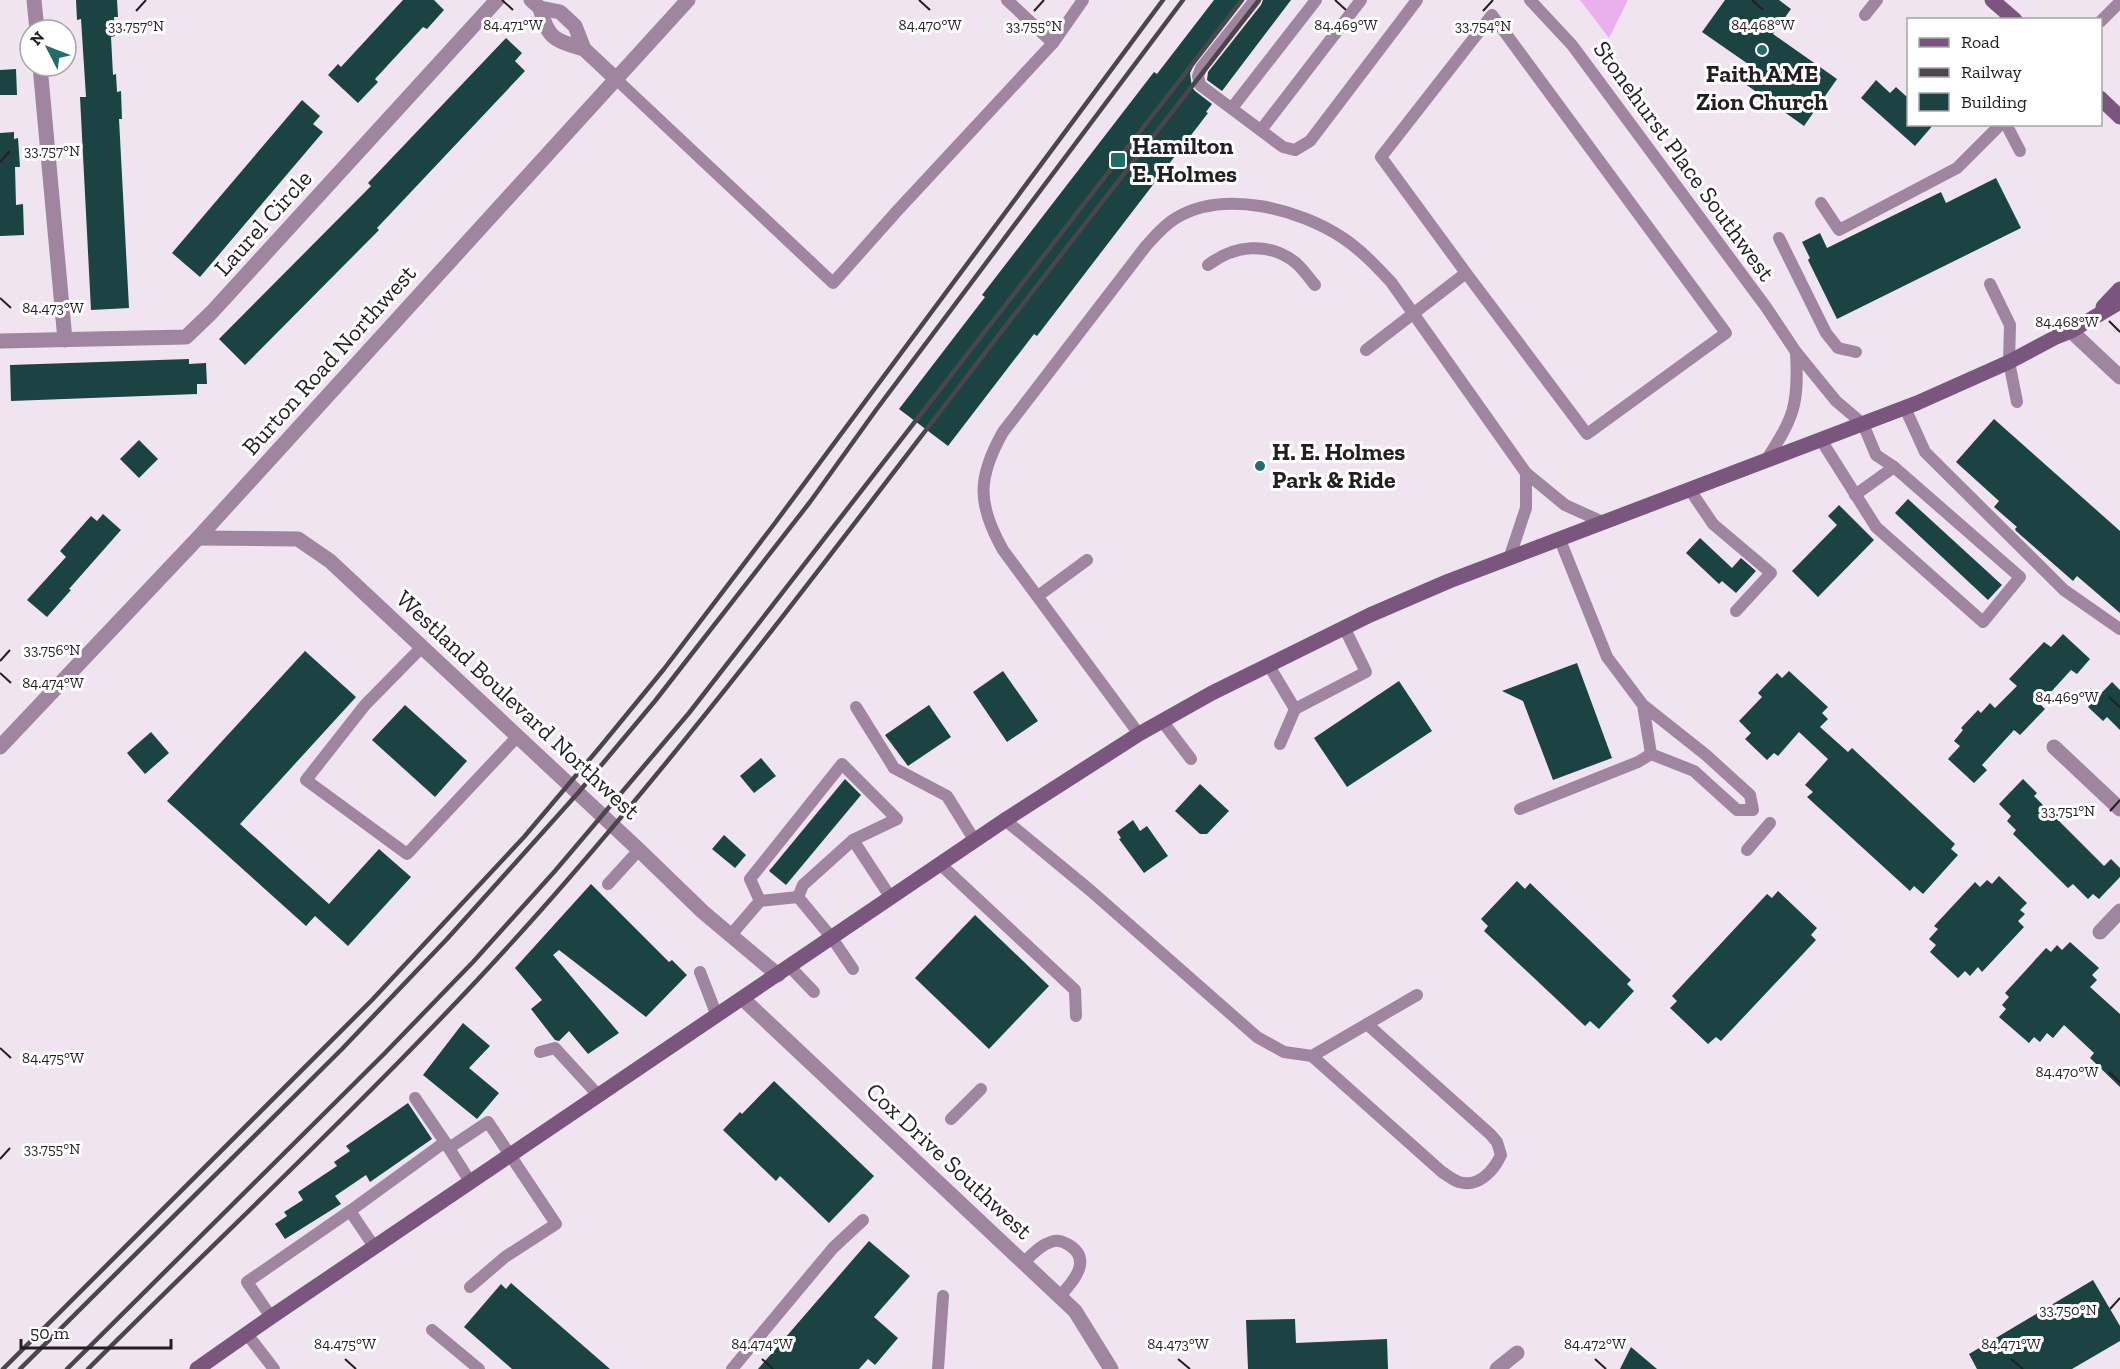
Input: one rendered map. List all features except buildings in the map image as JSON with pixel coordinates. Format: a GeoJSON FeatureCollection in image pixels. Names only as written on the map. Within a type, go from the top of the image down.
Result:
{"type":"FeatureCollection","features":[{"type":"Feature","properties":{"kind":"main road"},"geometry":{"type":"LineString","coordinates":[[1992,0],[2013,18]]}},
{"type":"Feature","properties":{"kind":"main road"},"geometry":{"type":"LineString","coordinates":[[2102,100],[2120,117]]}},
{"type":"Feature","properties":{"kind":"main road"},"geometry":{"type":"LineString","coordinates":[[2091,320],[2120,289]]}},
{"type":"Feature","properties":{"kind":"main road"},"geometry":{"type":"LineString","coordinates":[[197,1369],[1005,820],[1162,721],[1268,664],[1449,580],[1905,408],[2009,362],[2071,331],[2120,302]]}},
{"type":"Feature","properties":{"kind":"street"},"geometry":{"type":"LineString","coordinates":[[34,0],[36,18]]}},
{"type":"Feature","properties":{"kind":"street","name":"Laurel Circle"},"geometry":{"type":"LineString","coordinates":[[0,341],[186,337],[212,312],[497,0]]}},
{"type":"Feature","properties":{"kind":"street","name":"Burton Road Northwest"},"geometry":{"type":"LineString","coordinates":[[0,747],[198,538],[688,0]]}},
{"type":"Feature","properties":{"kind":"street"},"geometry":{"type":"LineString","coordinates":[[536,4],[545,28],[558,41],[584,48]]}},
{"type":"Feature","properties":{"kind":"street"},"geometry":{"type":"LineString","coordinates":[[536,4],[560,12],[570,20],[584,48],[616,79]]}},
{"type":"Feature","properties":{"kind":"street"},"geometry":{"type":"LineString","coordinates":[[41,78],[65,340]]}},
{"type":"Feature","properties":{"kind":"street"},"geometry":{"type":"LineString","coordinates":[[2071,331],[2120,377]]}},
{"type":"Feature","properties":{"kind":"street","name":"Westland Boulevard Northwest"},"geometry":{"type":"LineString","coordinates":[[198,538],[298,539],[330,561],[730,936],[784,971]]}},
{"type":"Feature","properties":{"kind":"street"},"geometry":{"type":"LineString","coordinates":[[2054,747],[2120,809]]}},
{"type":"Feature","properties":{"kind":"street"},"geometry":{"type":"LineString","coordinates":[[2100,932],[2120,911]]}},
{"type":"Feature","properties":{"kind":"street","name":"Cox Drive Southwest"},"geometry":{"type":"LineString","coordinates":[[743,999],[1075,1311],[1111,1369]]}},
{"type":"Feature","properties":{"kind":"street"},"geometry":{"type":"LineString","coordinates":[[1497,1369],[1517,1353]]}},
{"type":"Feature","properties":{"kind":"lane"},"geometry":{"type":"LineString","coordinates":[[1007,0],[1053,44]]}},
{"type":"Feature","properties":{"kind":"lane"},"geometry":{"type":"LineString","coordinates":[[616,79],[833,283],[1053,44],[1083,0]]}},
{"type":"Feature","properties":{"kind":"lane"},"geometry":{"type":"LineString","coordinates":[[1255,0],[1201,68],[1198,76],[1200,85],[1283,147],[1295,150],[1310,141],[1417,0]]}},
{"type":"Feature","properties":{"kind":"lane"},"geometry":{"type":"LineString","coordinates":[[1232,108],[1316,0]]}},
{"type":"Feature","properties":{"kind":"lane"},"geometry":{"type":"LineString","coordinates":[[1261,130],[1361,0]]}},
{"type":"Feature","properties":{"kind":"lane","name":"Stonehurst Place Southwest"},"geometry":{"type":"LineString","coordinates":[[1530,0],[1572,45],[1766,307],[1796,352],[1836,401],[1863,424]]}},
{"type":"Feature","properties":{"kind":"lane"},"geometry":{"type":"LineString","coordinates":[[1865,15],[1876,0]]}},
{"type":"Feature","properties":{"kind":"lane"},"geometry":{"type":"LineString","coordinates":[[2102,20],[2120,2]]}},
{"type":"Feature","properties":{"kind":"lane"},"geometry":{"type":"LineString","coordinates":[[1492,15],[1726,333],[1587,435],[1466,273],[1381,157],[1492,15]]}},
{"type":"Feature","properties":{"kind":"lane"},"geometry":{"type":"LineString","coordinates":[[1821,203],[1839,230],[1957,168],[1999,126]]}},
{"type":"Feature","properties":{"kind":"lane"},"geometry":{"type":"LineString","coordinates":[[2007,126],[2020,151]]}},
{"type":"Feature","properties":{"kind":"lane"},"geometry":{"type":"LineString","coordinates":[[1139,734],[1004,550],[992,529],[984,506],[984,481],[989,456],[1003,432],[1146,246],[1177,217],[1199,208],[1228,204],[1271,209],[1292,213],[1344,239],[1369,258],[1391,282],[1526,473],[1565,505],[1605,523]]}},
{"type":"Feature","properties":{"kind":"lane"},"geometry":{"type":"LineString","coordinates":[[1779,238],[1826,333],[1838,348],[1856,352]]}},
{"type":"Feature","properties":{"kind":"lane"},"geometry":{"type":"LineString","coordinates":[[1208,265],[1217,258],[1258,247],[1289,258],[1315,285]]}},
{"type":"Feature","properties":{"kind":"lane"},"geometry":{"type":"LineString","coordinates":[[1366,350],[1466,273]]}},
{"type":"Feature","properties":{"kind":"lane"},"geometry":{"type":"LineString","coordinates":[[1990,284],[2010,325],[2009,362],[2017,402]]}},
{"type":"Feature","properties":{"kind":"lane"},"geometry":{"type":"LineString","coordinates":[[1765,462],[1793,415],[1798,387],[1796,352]]}},
{"type":"Feature","properties":{"kind":"lane"},"geometry":{"type":"LineString","coordinates":[[1905,408],[1925,452],[2064,590],[2120,629]]}},
{"type":"Feature","properties":{"kind":"lane"},"geometry":{"type":"LineString","coordinates":[[1821,440],[1876,527],[1983,622],[2020,577],[1894,467],[1876,455],[1863,424]]}},
{"type":"Feature","properties":{"kind":"lane"},"geometry":{"type":"LineString","coordinates":[[1855,495],[1894,467]]}},
{"type":"Feature","properties":{"kind":"lane"},"geometry":{"type":"LineString","coordinates":[[1509,559],[1526,508],[1526,473]]}},
{"type":"Feature","properties":{"kind":"lane"},"geometry":{"type":"LineString","coordinates":[[1690,490],[1713,524],[1772,573],[1736,611]]}},
{"type":"Feature","properties":{"kind":"lane"},"geometry":{"type":"LineString","coordinates":[[1560,540],[1606,657],[1644,705],[1706,755],[1750,795],[1753,810],[1737,810],[1694,771],[1651,754]]}},
{"type":"Feature","properties":{"kind":"lane"},"geometry":{"type":"LineString","coordinates":[[1038,596],[1088,560]]}},
{"type":"Feature","properties":{"kind":"lane"},"geometry":{"type":"LineString","coordinates":[[1280,744],[1295,709],[1366,672],[1344,627]]}},
{"type":"Feature","properties":{"kind":"lane"},"geometry":{"type":"LineString","coordinates":[[422,647],[365,705],[306,780],[407,854],[517,737]]}},
{"type":"Feature","properties":{"kind":"lane"},"geometry":{"type":"LineString","coordinates":[[1268,664],[1295,709]]}},
{"type":"Feature","properties":{"kind":"lane"},"geometry":{"type":"LineString","coordinates":[[1644,705],[1651,754]]}},
{"type":"Feature","properties":{"kind":"lane"},"geometry":{"type":"LineString","coordinates":[[856,707],[894,768],[947,796],[975,841]]}},
{"type":"Feature","properties":{"kind":"lane"},"geometry":{"type":"LineString","coordinates":[[1162,721],[1191,759]]}},
{"type":"Feature","properties":{"kind":"lane"},"geometry":{"type":"LineString","coordinates":[[1520,809],[1638,762],[1651,754]]}},
{"type":"Feature","properties":{"kind":"lane"},"geometry":{"type":"LineString","coordinates":[[1694,771],[1706,755]]}},
{"type":"Feature","properties":{"kind":"lane"},"geometry":{"type":"LineString","coordinates":[[760,901],[750,879],[842,764],[897,819],[853,840],[803,885],[798,897]]}},
{"type":"Feature","properties":{"kind":"lane"},"geometry":{"type":"LineString","coordinates":[[1005,820],[1092,891],[1257,1037],[1284,1052],[1312,1056],[1442,1172],[1460,1183],[1478,1181],[1493,1170],[1501,1155],[1497,1142],[1367,1024]]}},
{"type":"Feature","properties":{"kind":"lane"},"geometry":{"type":"LineString","coordinates":[[1747,850],[1770,823]]}},
{"type":"Feature","properties":{"kind":"lane"},"geometry":{"type":"LineString","coordinates":[[853,840],[891,898]]}},
{"type":"Feature","properties":{"kind":"lane"},"geometry":{"type":"LineString","coordinates":[[608,884],[639,850]]}},
{"type":"Feature","properties":{"kind":"lane"},"geometry":{"type":"LineString","coordinates":[[940,864],[1075,990],[1076,1016]]}},
{"type":"Feature","properties":{"kind":"lane"},"geometry":{"type":"LineString","coordinates":[[730,936],[760,901],[798,897]]}},
{"type":"Feature","properties":{"kind":"lane"},"geometry":{"type":"LineString","coordinates":[[798,897],[854,969]]}},
{"type":"Feature","properties":{"kind":"lane"},"geometry":{"type":"LineString","coordinates":[[784,971],[814,992]]}},
{"type":"Feature","properties":{"kind":"lane"},"geometry":{"type":"LineString","coordinates":[[700,972],[717,1016]]}},
{"type":"Feature","properties":{"kind":"lane"},"geometry":{"type":"LineString","coordinates":[[1312,1056],[1417,995]]}},
{"type":"Feature","properties":{"kind":"lane"},"geometry":{"type":"LineString","coordinates":[[540,1052],[555,1048],[599,1096]]}},
{"type":"Feature","properties":{"kind":"lane"},"geometry":{"type":"LineString","coordinates":[[951,1119],[981,1089]]}},
{"type":"Feature","properties":{"kind":"lane"},"geometry":{"type":"LineString","coordinates":[[415,1098],[471,1183]]}},
{"type":"Feature","properties":{"kind":"lane"},"geometry":{"type":"LineString","coordinates":[[271,1317],[247,1282],[447,1145],[488,1122],[556,1224],[505,1257],[470,1287]]}},
{"type":"Feature","properties":{"kind":"lane"},"geometry":{"type":"LineString","coordinates":[[350,1210],[375,1248]]}},
{"type":"Feature","properties":{"kind":"lane"},"geometry":{"type":"LineString","coordinates":[[732,1369],[833,1248],[863,1220]]}},
{"type":"Feature","properties":{"kind":"lane"},"geometry":{"type":"LineString","coordinates":[[1024,1262],[1053,1240],[1064,1242],[1073,1248],[1081,1258],[1081,1268],[1073,1282],[1060,1296]]}},
{"type":"Feature","properties":{"kind":"lane"},"geometry":{"type":"LineString","coordinates":[[938,1369],[943,1296]]}},
{"type":"Feature","properties":{"kind":"lane"},"geometry":{"type":"LineString","coordinates":[[432,1330],[479,1369]]}},
{"type":"Feature","properties":{"kind":"lane"},"geometry":{"type":"LineString","coordinates":[[247,1334],[274,1369]]}},
{"type":"Feature","properties":{"kind":"shaded area"},"geometry":{"type":"Polygon","coordinates":[[[1580,0],[1628,0],[1609,38],[1580,0]]]}},
{"type":"Feature","properties":{"kind":"railway"},"geometry":{"type":"LineString","coordinates":[[3,1369],[372,1000],[524,837],[664,669],[1163,0]]}},
{"type":"Feature","properties":{"kind":"railway"},"geometry":{"type":"LineString","coordinates":[[20,1369],[342,1049],[447,939],[578,793],[655,701],[810,502],[876,410],[1183,0]]}},
{"type":"Feature","properties":{"kind":"railway"},"geometry":{"type":"LineString","coordinates":[[67,1369],[384,1054],[473,962],[555,871],[689,713],[1242,0]]}},
{"type":"Feature","properties":{"kind":"railway"},"geometry":{"type":"LineString","coordinates":[[88,1369],[334,1128],[454,1004],[570,877],[662,768],[839,544],[1259,0]]}},
{"type":"Feature","properties":{"kind":"place","name":"Faith AME Zion Church"},"geometry":{"type":"Point","coordinates":[1762,50]}},
{"type":"Feature","properties":{"kind":"place","name":"Hamilton E. Holmes"},"geometry":{"type":"Point","coordinates":[1118,160]}},
{"type":"Feature","properties":{"kind":"place","name":"H. E. Holmes Park & Ride"},"geometry":{"type":"Point","coordinates":[1260,466]}}]}
